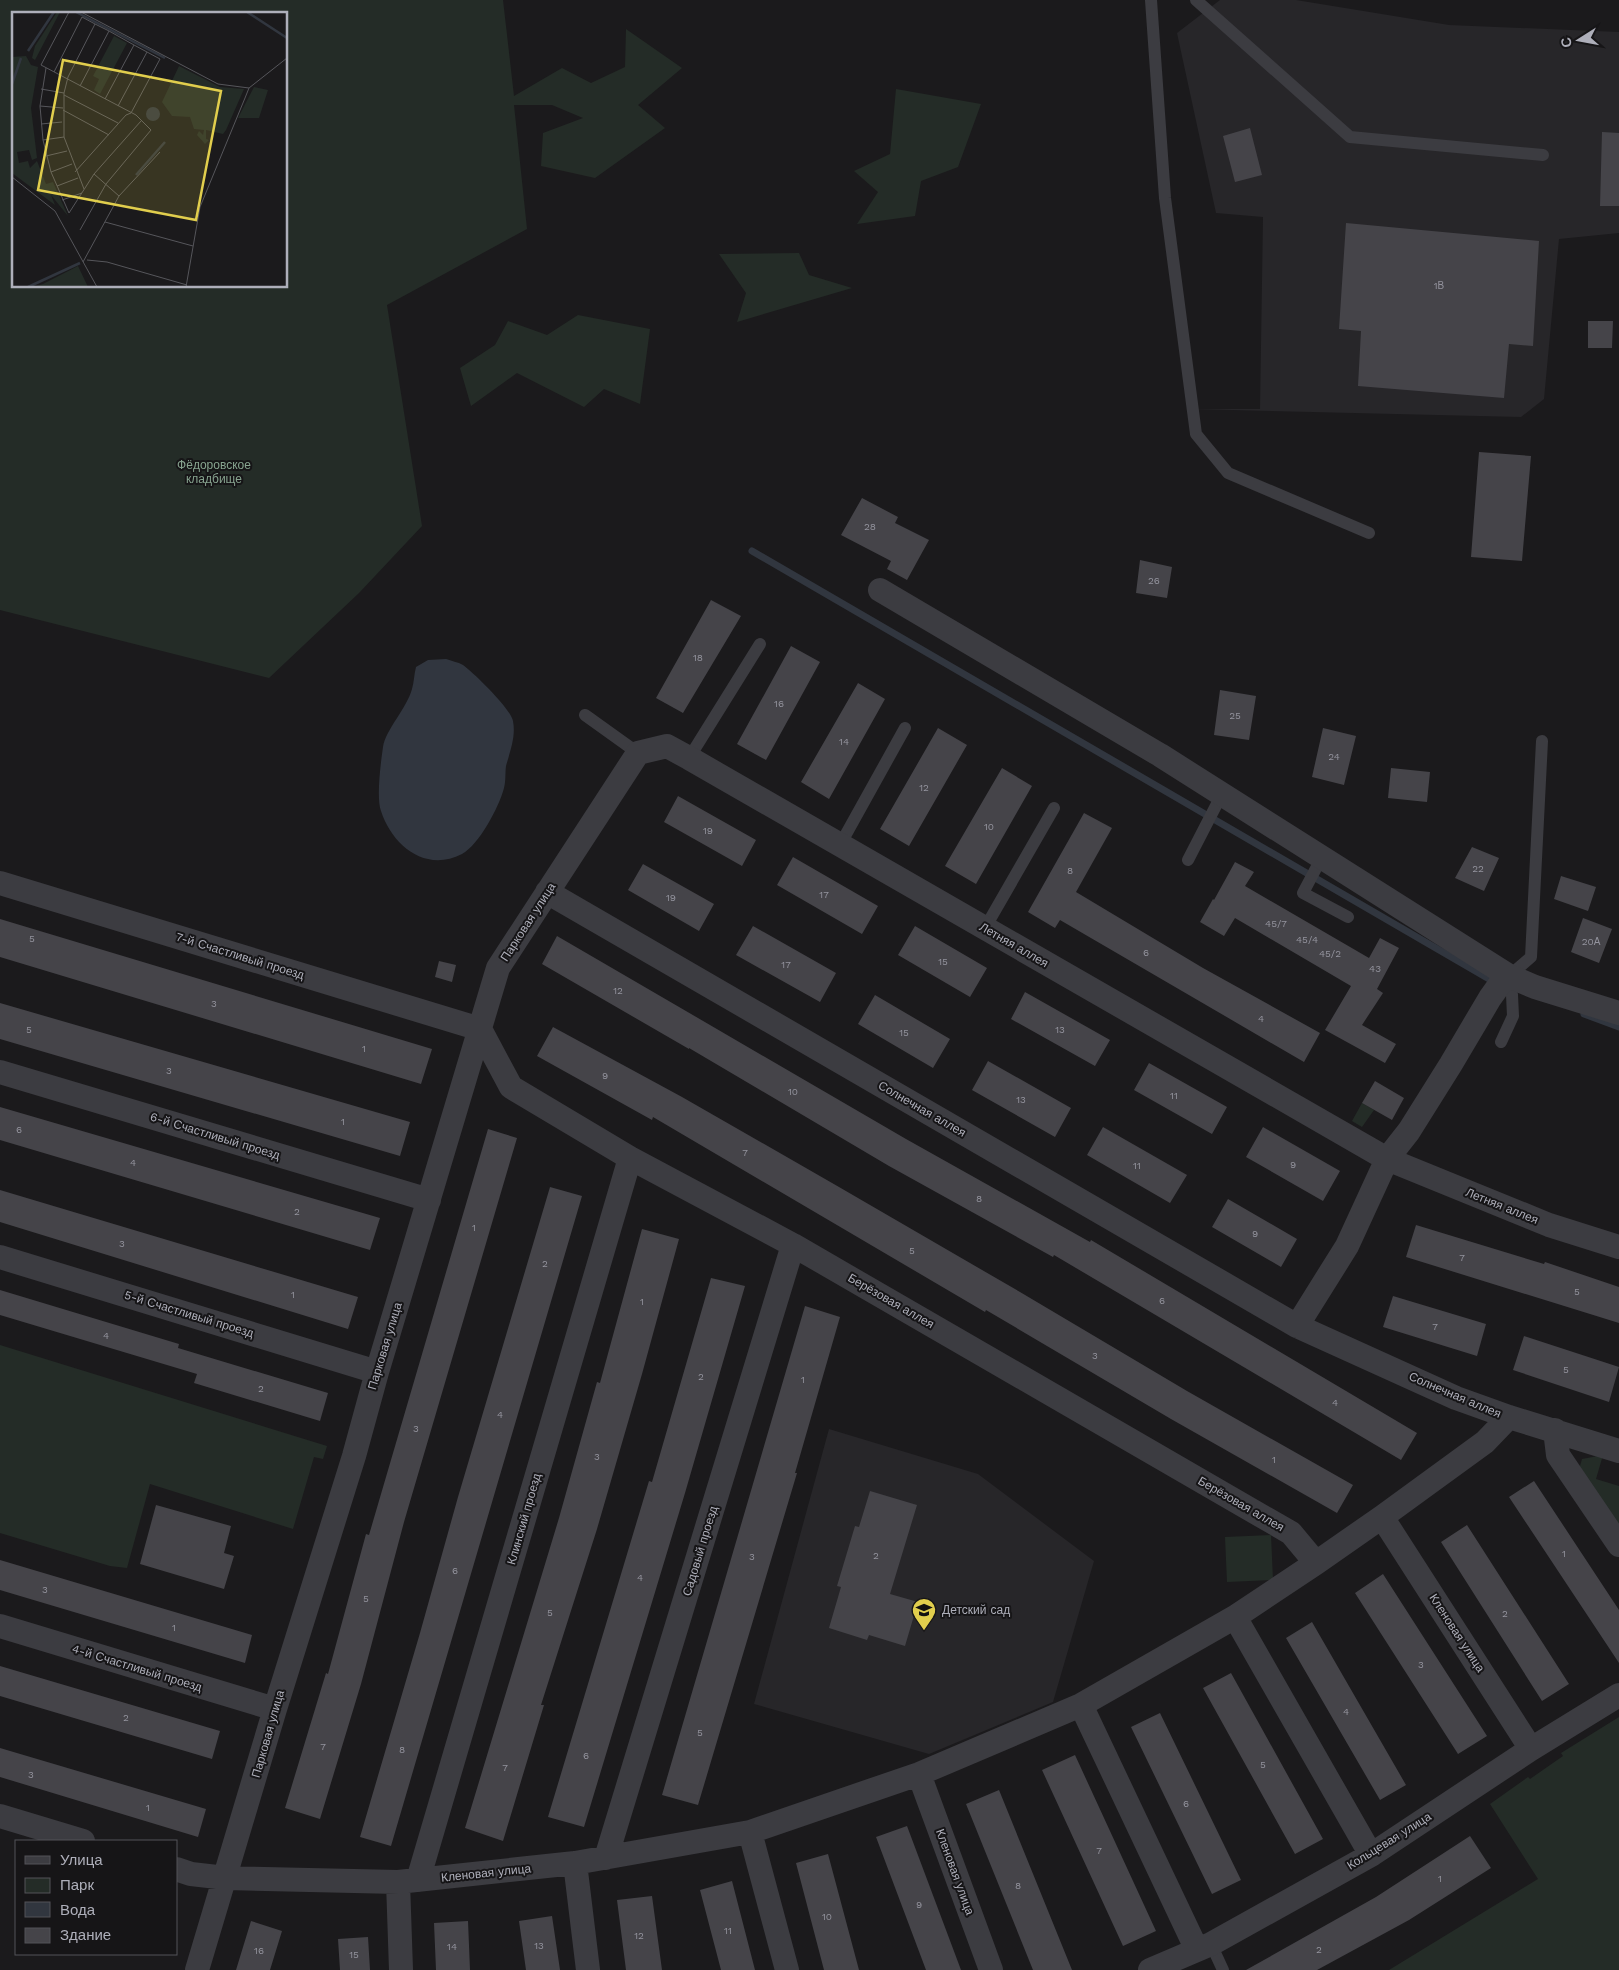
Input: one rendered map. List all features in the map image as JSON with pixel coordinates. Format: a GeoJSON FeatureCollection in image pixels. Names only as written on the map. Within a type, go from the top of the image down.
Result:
{"type":"FeatureCollection","features":[{"type":"Feature","properties":{"kind":"street"},"geometry":{"type":"LineString","coordinates":[[880,590],[1160,754],[1509,976],[1535,987],[1619,1013]]}},
{"type":"Feature","properties":{"kind":"street","name":"Летняя аллея"},"geometry":{"type":"LineString","coordinates":[[638,753],[666,746],[689,758],[1387,1159],[1549,1225],[1619,1247]]}},
{"type":"Feature","properties":{"kind":"street","name":"Парковая улица"},"geometry":{"type":"LineString","coordinates":[[197,1970],[226,1878],[274,1709],[354,1456],[377,1372],[498,968],[638,753]]}},
{"type":"Feature","properties":{"kind":"street","name":"7-й Счастливый проезд"},"geometry":{"type":"LineString","coordinates":[[0,883],[480,1029]]}},
{"type":"Feature","properties":{"kind":"street","name":"Солнечная аллея"},"geometry":{"type":"LineString","coordinates":[[547,892],[1297,1326],[1456,1398],[1509,1418],[1555,1430],[1619,1451]]}},
{"type":"Feature","properties":{"kind":"street"},"geometry":{"type":"LineString","coordinates":[[1297,1326],[1347,1246],[1387,1159],[1414,1122],[1490,998],[1500,984],[1509,976]]}},
{"type":"Feature","properties":{"kind":"street","name":"Берёзовая аллея"},"geometry":{"type":"LineString","coordinates":[[480,1029],[511,1087],[630,1158],[793,1245],[1291,1533],[1316,1563]]}},
{"type":"Feature","properties":{"kind":"street","name":"6-й Счастливый проезд"},"geometry":{"type":"LineString","coordinates":[[0,1072],[429,1200]]}},
{"type":"Feature","properties":{"kind":"street","name":"Клинский проезд"},"geometry":{"type":"LineString","coordinates":[[408,1881],[630,1158]]}},
{"type":"Feature","properties":{"kind":"street","name":"Садовый проезд"},"geometry":{"type":"LineString","coordinates":[[606,1858],[793,1245]]}},
{"type":"Feature","properties":{"kind":"street","name":"5-й Счастливый проезд"},"geometry":{"type":"LineString","coordinates":[[0,1257],[377,1372]]}},
{"type":"Feature","properties":{"kind":"street","name":"Кленовая улица"},"geometry":{"type":"LineString","coordinates":[[178,1870],[191,1874],[226,1878],[408,1881],[575,1863],[750,1832],[918,1774],[1081,1705],[1234,1617],[1316,1563],[1485,1442],[1509,1418]]}},
{"type":"Feature","properties":{"kind":"street"},"geometry":{"type":"LineString","coordinates":[[1555,1430],[1558,1455],[1619,1545]]}},
{"type":"Feature","properties":{"kind":"street","name":"Кленовая улица"},"geometry":{"type":"LineString","coordinates":[[1382,1517],[1531,1749]]}},
{"type":"Feature","properties":{"kind":"street"},"geometry":{"type":"LineString","coordinates":[[1234,1617],[1371,1855]]}},
{"type":"Feature","properties":{"kind":"street","name":"4-й Счастливый проезд"},"geometry":{"type":"LineString","coordinates":[[0,1626],[274,1709]]}},
{"type":"Feature","properties":{"kind":"street","name":"Кольцевая улица"},"geometry":{"type":"LineString","coordinates":[[1150,1970],[1204,1947],[1371,1855],[1531,1749],[1619,1695]]}},
{"type":"Feature","properties":{"kind":"street"},"geometry":{"type":"LineString","coordinates":[[1081,1705],[1204,1947]]}},
{"type":"Feature","properties":{"kind":"street","name":"Кленовая улица"},"geometry":{"type":"LineString","coordinates":[[918,1774],[992,1970]]}},
{"type":"Feature","properties":{"kind":"street"},"geometry":{"type":"LineString","coordinates":[[0,1816],[80,1840]]}},
{"type":"Feature","properties":{"kind":"street"},"geometry":{"type":"LineString","coordinates":[[750,1832],[787,1970]]}},
{"type":"Feature","properties":{"kind":"street"},"geometry":{"type":"LineString","coordinates":[[575,1863],[588,1970]]}},
{"type":"Feature","properties":{"kind":"street"},"geometry":{"type":"LineString","coordinates":[[401,1970],[408,1881]]}},
{"type":"Feature","properties":{"kind":"lane"},"geometry":{"type":"LineString","coordinates":[[1151,0],[1165,198],[1196,434],[1228,473],[1369,534]]}},
{"type":"Feature","properties":{"kind":"lane"},"geometry":{"type":"LineString","coordinates":[[1196,0],[1350,136],[1543,155]]}},
{"type":"Feature","properties":{"kind":"lane"},"geometry":{"type":"LineString","coordinates":[[689,758],[760,644]]}},
{"type":"Feature","properties":{"kind":"lane"},"geometry":{"type":"LineString","coordinates":[[585,715],[638,753]]}},
{"type":"Feature","properties":{"kind":"lane"},"geometry":{"type":"LineString","coordinates":[[840,845],[905,728]]}},
{"type":"Feature","properties":{"kind":"lane"},"geometry":{"type":"LineString","coordinates":[[1501,1042],[1513,1016],[1509,976],[1531,957],[1542,741]]}},
{"type":"Feature","properties":{"kind":"lane"},"geometry":{"type":"LineString","coordinates":[[1188,860],[1222,794]]}},
{"type":"Feature","properties":{"kind":"lane"},"geometry":{"type":"LineString","coordinates":[[985,928],[1054,808]]}},
{"type":"Feature","properties":{"kind":"lane"},"geometry":{"type":"LineString","coordinates":[[1322,858],[1304,893],[1348,918]]}},
{"type":"Feature","properties":{"kind":"lane"},"geometry":{"type":"LineString","coordinates":[[1204,1947],[1223,1970]]}},
{"type":"Feature","properties":{"kind":"shaded area"},"geometry":{"type":"Polygon","coordinates":[[[1220,0],[1296,0],[1449,25],[1619,32],[1619,233],[1559,239],[1544,399],[1521,417],[1191,409],[1260,409],[1263,217],[1216,213],[1177,33],[1220,0]]]}},
{"type":"Feature","properties":{"kind":"shaded area","name":"Детский сад"},"geometry":{"type":"Polygon","coordinates":[[[829,1429],[978,1474],[1094,1561],[1053,1702],[929,1754],[754,1704],[829,1429]]]}},
{"type":"Feature","properties":{"kind":"green space","name":"Фёдоровское кладбище"},"geometry":{"type":"Polygon","coordinates":[[[0,0],[503,0],[514,96],[562,68],[591,83],[625,67],[626,29],[682,68],[638,105],[665,128],[595,178],[541,166],[543,133],[583,118],[552,105],[514,105],[527,229],[387,305],[422,526],[359,593],[269,678],[0,610],[0,0]]]}},
{"type":"Feature","properties":{"kind":"green space"},"geometry":{"type":"Polygon","coordinates":[[[896,89],[981,104],[958,167],[921,181],[915,216],[857,224],[878,192],[854,171],[890,154],[896,89]]]}},
{"type":"Feature","properties":{"kind":"green space"},"geometry":{"type":"Polygon","coordinates":[[[799,253],[809,275],[852,288],[737,322],[746,293],[719,254],[799,253]]]}},
{"type":"Feature","properties":{"kind":"green space"},"geometry":{"type":"Polygon","coordinates":[[[578,315],[650,329],[640,404],[604,389],[584,407],[517,373],[471,406],[460,368],[495,345],[508,321],[547,335],[578,315]]]}},
{"type":"Feature","properties":{"kind":"green space"},"geometry":{"type":"Polygon","coordinates":[[[1362,1103],[1374,1110],[1362,1127],[1352,1121],[1362,1103]]]}},
{"type":"Feature","properties":{"kind":"green space"},"geometry":{"type":"Polygon","coordinates":[[[0,1345],[327,1446],[323,1459],[314,1457],[293,1529],[150,1484],[127,1568],[110,1566],[0,1533],[0,1345]]]}},
{"type":"Feature","properties":{"kind":"green space"},"geometry":{"type":"Polygon","coordinates":[[[1603,1455],[1596,1479],[1619,1486],[1619,1530],[1578,1473],[1582,1459],[1603,1455]]]}},
{"type":"Feature","properties":{"kind":"green space"},"geometry":{"type":"Polygon","coordinates":[[[1271,1535],[1273,1580],[1227,1582],[1225,1537],[1271,1535]]]}},
{"type":"Feature","properties":{"kind":"green space"},"geometry":{"type":"Polygon","coordinates":[[[1619,1717],[1619,1970],[1389,1970],[1538,1879],[1490,1804],[1528,1777],[1530,1779],[1563,1756],[1561,1753],[1619,1717]]]}},
{"type":"Feature","properties":{"kind":"water"},"geometry":{"type":"Polygon","coordinates":[[[446,659],[463,665],[506,708],[513,721],[514,733],[506,766],[504,788],[498,805],[487,825],[475,843],[462,854],[448,859],[435,860],[423,858],[412,852],[393,835],[381,811],[379,779],[385,740],[406,704],[413,686],[416,667],[428,660],[446,659]]]}},
{"type":"Feature","properties":{"kind":"building"},"geometry":{"type":"Polygon","coordinates":[[[1250,128],[1262,175],[1235,182],[1223,136],[1250,128]]]}},
{"type":"Feature","properties":{"kind":"building"},"geometry":{"type":"Polygon","coordinates":[[[1602,132],[1619,133],[1619,206],[1600,206],[1602,132]]]}},
{"type":"Feature","properties":{"kind":"building"},"geometry":{"type":"Polygon","coordinates":[[[1346,223],[1539,241],[1533,346],[1509,344],[1504,398],[1358,386],[1361,331],[1339,329],[1346,223]]]}},
{"type":"Feature","properties":{"kind":"building"},"geometry":{"type":"Polygon","coordinates":[[[1588,321],[1613,321],[1612,348],[1588,348],[1588,321]]]}},
{"type":"Feature","properties":{"kind":"building"},"geometry":{"type":"Polygon","coordinates":[[[1479,452],[1531,456],[1522,561],[1471,557],[1479,452]]]}},
{"type":"Feature","properties":{"kind":"building"},"geometry":{"type":"Polygon","coordinates":[[[862,498],[898,517],[895,523],[929,540],[907,580],[887,569],[891,561],[841,535],[862,498]]]}},
{"type":"Feature","properties":{"kind":"building"},"geometry":{"type":"Polygon","coordinates":[[[1140,560],[1172,567],[1167,598],[1136,593],[1140,560]]]}},
{"type":"Feature","properties":{"kind":"building"},"geometry":{"type":"Polygon","coordinates":[[[711,600],[741,616],[683,713],[656,698],[711,600]]]}},
{"type":"Feature","properties":{"kind":"building"},"geometry":{"type":"Polygon","coordinates":[[[791,646],[820,662],[766,760],[737,744],[791,646]]]}},
{"type":"Feature","properties":{"kind":"building"},"geometry":{"type":"Polygon","coordinates":[[[858,683],[885,699],[829,799],[801,782],[858,683]]]}},
{"type":"Feature","properties":{"kind":"building"},"geometry":{"type":"Polygon","coordinates":[[[1220,690],[1256,696],[1249,740],[1214,735],[1220,690]]]}},
{"type":"Feature","properties":{"kind":"building"},"geometry":{"type":"Polygon","coordinates":[[[938,728],[967,745],[909,846],[880,829],[938,728]]]}},
{"type":"Feature","properties":{"kind":"building"},"geometry":{"type":"Polygon","coordinates":[[[1323,728],[1356,736],[1344,785],[1312,777],[1323,728]]]}},
{"type":"Feature","properties":{"kind":"building"},"geometry":{"type":"Polygon","coordinates":[[[1002,768],[1032,786],[976,884],[945,866],[1002,768]]]}},
{"type":"Feature","properties":{"kind":"building"},"geometry":{"type":"Polygon","coordinates":[[[1391,768],[1430,772],[1427,802],[1388,798],[1391,768]]]}},
{"type":"Feature","properties":{"kind":"building"},"geometry":{"type":"Polygon","coordinates":[[[678,796],[756,840],[742,866],[664,822],[678,796]]]}},
{"type":"Feature","properties":{"kind":"building"},"geometry":{"type":"Polygon","coordinates":[[[1084,813],[1112,828],[1076,892],[1203,968],[1320,1033],[1304,1062],[1060,920],[1055,928],[1028,912],[1084,813]]]}},
{"type":"Feature","properties":{"kind":"building"},"geometry":{"type":"Polygon","coordinates":[[[1472,847],[1499,858],[1484,891],[1455,878],[1472,847]]]}},
{"type":"Feature","properties":{"kind":"building"},"geometry":{"type":"Polygon","coordinates":[[[793,857],[878,906],[862,934],[777,885],[793,857]]]}},
{"type":"Feature","properties":{"kind":"building"},"geometry":{"type":"Polygon","coordinates":[[[1235,862],[1254,872],[1245,886],[1369,958],[1380,938],[1399,948],[1377,989],[1383,993],[1362,1025],[1396,1044],[1385,1063],[1325,1030],[1351,986],[1235,918],[1224,936],[1200,922],[1235,862]]]}},
{"type":"Feature","properties":{"kind":"building"},"geometry":{"type":"Polygon","coordinates":[[[643,864],[714,904],[699,931],[628,890],[643,864]]]}},
{"type":"Feature","properties":{"kind":"building"},"geometry":{"type":"Polygon","coordinates":[[[1561,876],[1596,887],[1588,911],[1554,899],[1561,876]]]}},
{"type":"Feature","properties":{"kind":"building"},"geometry":{"type":"Polygon","coordinates":[[[1583,918],[1612,929],[1599,963],[1571,952],[1583,918]]]}},
{"type":"Feature","properties":{"kind":"building"},"geometry":{"type":"Polygon","coordinates":[[[0,919],[432,1049],[421,1084],[0,957],[0,919]]]}},
{"type":"Feature","properties":{"kind":"building"},"geometry":{"type":"Polygon","coordinates":[[[753,926],[836,973],[820,1002],[736,955],[753,926]]]}},
{"type":"Feature","properties":{"kind":"building"},"geometry":{"type":"Polygon","coordinates":[[[915,926],[987,968],[970,997],[898,955],[915,926]]]}},
{"type":"Feature","properties":{"kind":"building"},"geometry":{"type":"Polygon","coordinates":[[[557,936],[906,1139],[1090,1242],[1091,1240],[1417,1433],[1401,1460],[1054,1255],[1053,1257],[889,1166],[542,964],[557,936]]]}},
{"type":"Feature","properties":{"kind":"building"},"geometry":{"type":"Polygon","coordinates":[[[439,961],[456,965],[452,982],[435,977],[439,961]]]}},
{"type":"Feature","properties":{"kind":"building"},"geometry":{"type":"Polygon","coordinates":[[[1025,992],[1110,1040],[1095,1066],[1011,1019],[1025,992]]]}},
{"type":"Feature","properties":{"kind":"building"},"geometry":{"type":"Polygon","coordinates":[[[875,995],[950,1039],[933,1068],[858,1024],[875,995]]]}},
{"type":"Feature","properties":{"kind":"building"},"geometry":{"type":"Polygon","coordinates":[[[0,1003],[410,1122],[400,1156],[0,1039],[0,1003]]]}},
{"type":"Feature","properties":{"kind":"building"},"geometry":{"type":"Polygon","coordinates":[[[553,1027],[682,1097],[1020,1292],[1187,1391],[1353,1485],[1337,1513],[1171,1419],[986,1310],[985,1312],[653,1117],[652,1120],[537,1056],[553,1027]]]}},
{"type":"Feature","properties":{"kind":"building"},"geometry":{"type":"Polygon","coordinates":[[[988,1061],[1071,1108],[1055,1137],[972,1090],[988,1061]]]}},
{"type":"Feature","properties":{"kind":"building"},"geometry":{"type":"Polygon","coordinates":[[[1149,1063],[1227,1107],[1212,1134],[1134,1090],[1149,1063]]]}},
{"type":"Feature","properties":{"kind":"building"},"geometry":{"type":"Polygon","coordinates":[[[1375,1081],[1404,1098],[1392,1120],[1362,1103],[1375,1081]]]}},
{"type":"Feature","properties":{"kind":"building"},"geometry":{"type":"Polygon","coordinates":[[[0,1107],[380,1218],[370,1250],[0,1140],[0,1107]]]}},
{"type":"Feature","properties":{"kind":"building"},"geometry":{"type":"Polygon","coordinates":[[[1103,1127],[1187,1175],[1170,1203],[1087,1155],[1103,1127]]]}},
{"type":"Feature","properties":{"kind":"building"},"geometry":{"type":"Polygon","coordinates":[[[1263,1127],[1340,1171],[1323,1201],[1246,1157],[1263,1127]]]}},
{"type":"Feature","properties":{"kind":"building"},"geometry":{"type":"Polygon","coordinates":[[[488,1129],[517,1138],[404,1522],[361,1684],[320,1819],[285,1808],[326,1673],[328,1674],[366,1534],[369,1535],[488,1129]]]}},
{"type":"Feature","properties":{"kind":"building"},"geometry":{"type":"Polygon","coordinates":[[[550,1187],[582,1196],[391,1846],[360,1837],[550,1187]]]}},
{"type":"Feature","properties":{"kind":"building"},"geometry":{"type":"Polygon","coordinates":[[[0,1190],[358,1297],[348,1329],[0,1222],[0,1190]]]}},
{"type":"Feature","properties":{"kind":"building"},"geometry":{"type":"Polygon","coordinates":[[[1228,1199],[1297,1239],[1281,1267],[1212,1227],[1228,1199]]]}},
{"type":"Feature","properties":{"kind":"building"},"geometry":{"type":"Polygon","coordinates":[[[1416,1225],[1544,1264],[1545,1262],[1619,1287],[1619,1323],[1406,1257],[1416,1225]]]}},
{"type":"Feature","properties":{"kind":"building"},"geometry":{"type":"Polygon","coordinates":[[[642,1229],[679,1239],[597,1529],[541,1705],[544,1705],[503,1841],[465,1828],[559,1518],[597,1382],[600,1383],[642,1229]]]}},
{"type":"Feature","properties":{"kind":"building"},"geometry":{"type":"Polygon","coordinates":[[[711,1278],[745,1286],[685,1493],[584,1827],[548,1817],[649,1481],[652,1482],[711,1278]]]}},
{"type":"Feature","properties":{"kind":"building"},"geometry":{"type":"Polygon","coordinates":[[[0,1290],[179,1344],[178,1348],[328,1393],[320,1421],[194,1383],[197,1374],[0,1315],[0,1290]]]}},
{"type":"Feature","properties":{"kind":"building"},"geometry":{"type":"Polygon","coordinates":[[[1393,1296],[1486,1324],[1477,1356],[1383,1327],[1393,1296]]]}},
{"type":"Feature","properties":{"kind":"building"},"geometry":{"type":"Polygon","coordinates":[[[805,1306],[840,1317],[795,1473],[797,1473],[698,1805],[662,1795],[805,1306]]]}},
{"type":"Feature","properties":{"kind":"building"},"geometry":{"type":"Polygon","coordinates":[[[1524,1336],[1619,1367],[1609,1402],[1513,1370],[1524,1336]]]}},
{"type":"Feature","properties":{"kind":"building"},"geometry":{"type":"Polygon","coordinates":[[[1534,1481],[1619,1610],[1619,1663],[1509,1497],[1534,1481]]]}},
{"type":"Feature","properties":{"kind":"building"},"geometry":{"type":"Polygon","coordinates":[[[870,1491],[917,1505],[890,1594],[918,1602],[905,1646],[869,1635],[867,1640],[829,1628],[841,1587],[837,1586],[855,1526],[859,1527],[870,1491]]]}},
{"type":"Feature","properties":{"kind":"building"},"geometry":{"type":"Polygon","coordinates":[[[156,1505],[231,1526],[224,1553],[234,1556],[224,1589],[140,1564],[156,1505]]]}},
{"type":"Feature","properties":{"kind":"building"},"geometry":{"type":"Polygon","coordinates":[[[1467,1525],[1569,1684],[1542,1701],[1441,1542],[1467,1525]]]}},
{"type":"Feature","properties":{"kind":"building"},"geometry":{"type":"Polygon","coordinates":[[[0,1560],[252,1635],[245,1663],[0,1590],[0,1560]]]}},
{"type":"Feature","properties":{"kind":"building"},"geometry":{"type":"Polygon","coordinates":[[[1383,1574],[1487,1736],[1458,1754],[1355,1593],[1383,1574]]]}},
{"type":"Feature","properties":{"kind":"building"},"geometry":{"type":"Polygon","coordinates":[[[1312,1622],[1406,1785],[1380,1800],[1286,1638],[1312,1622]]]}},
{"type":"Feature","properties":{"kind":"building"},"geometry":{"type":"Polygon","coordinates":[[[0,1666],[220,1731],[212,1759],[0,1696],[0,1666]]]}},
{"type":"Feature","properties":{"kind":"building"},"geometry":{"type":"Polygon","coordinates":[[[1231,1673],[1323,1839],[1295,1854],[1203,1688],[1231,1673]]]}},
{"type":"Feature","properties":{"kind":"building"},"geometry":{"type":"Polygon","coordinates":[[[1160,1713],[1241,1880],[1212,1894],[1131,1727],[1160,1713]]]}},
{"type":"Feature","properties":{"kind":"building"},"geometry":{"type":"Polygon","coordinates":[[[0,1748],[206,1809],[198,1837],[0,1777],[0,1748]]]}},
{"type":"Feature","properties":{"kind":"building"},"geometry":{"type":"Polygon","coordinates":[[[1075,1755],[1156,1931],[1123,1946],[1042,1770],[1075,1755]]]}},
{"type":"Feature","properties":{"kind":"building"},"geometry":{"type":"Polygon","coordinates":[[[999,1790],[1072,1970],[1033,1970],[966,1804],[999,1790]]]}},
{"type":"Feature","properties":{"kind":"building"},"geometry":{"type":"Polygon","coordinates":[[[907,1826],[961,1970],[926,1970],[876,1837],[907,1826]]]}},
{"type":"Feature","properties":{"kind":"building"},"geometry":{"type":"Polygon","coordinates":[[[1470,1836],[1491,1868],[1409,1920],[1317,1970],[1246,1970],[1376,1897],[1470,1836]]]}},
{"type":"Feature","properties":{"kind":"building"},"geometry":{"type":"Polygon","coordinates":[[[828,1854],[859,1970],[824,1970],[796,1863],[828,1854]]]}},
{"type":"Feature","properties":{"kind":"building"},"geometry":{"type":"Polygon","coordinates":[[[732,1881],[755,1970],[721,1970],[700,1890],[732,1881]]]}},
{"type":"Feature","properties":{"kind":"building"},"geometry":{"type":"Polygon","coordinates":[[[652,1896],[662,1970],[626,1970],[617,1900],[652,1896]]]}},
{"type":"Feature","properties":{"kind":"building"},"geometry":{"type":"Polygon","coordinates":[[[552,1916],[560,1970],[526,1970],[519,1921],[552,1916]]]}},
{"type":"Feature","properties":{"kind":"building"},"geometry":{"type":"Polygon","coordinates":[[[251,1921],[282,1931],[270,1970],[236,1970],[251,1921]]]}},
{"type":"Feature","properties":{"kind":"building"},"geometry":{"type":"Polygon","coordinates":[[[468,1921],[470,1970],[436,1970],[434,1923],[468,1921]]]}},
{"type":"Feature","properties":{"kind":"building"},"geometry":{"type":"Polygon","coordinates":[[[368,1937],[370,1970],[340,1970],[338,1939],[368,1937]]]}},
{"type":"Feature","properties":{"kind":"waterway"},"geometry":{"type":"LineString","coordinates":[[752,551],[1496,983]]}},
{"type":"Feature","properties":{"kind":"waterway"},"geometry":{"type":"LineString","coordinates":[[1584,1014],[1619,1027]]}},
{"type":"Feature","properties":{"kind":"place","name":"Детский сад"},"geometry":{"type":"Point","coordinates":[924,1631]}}]}
